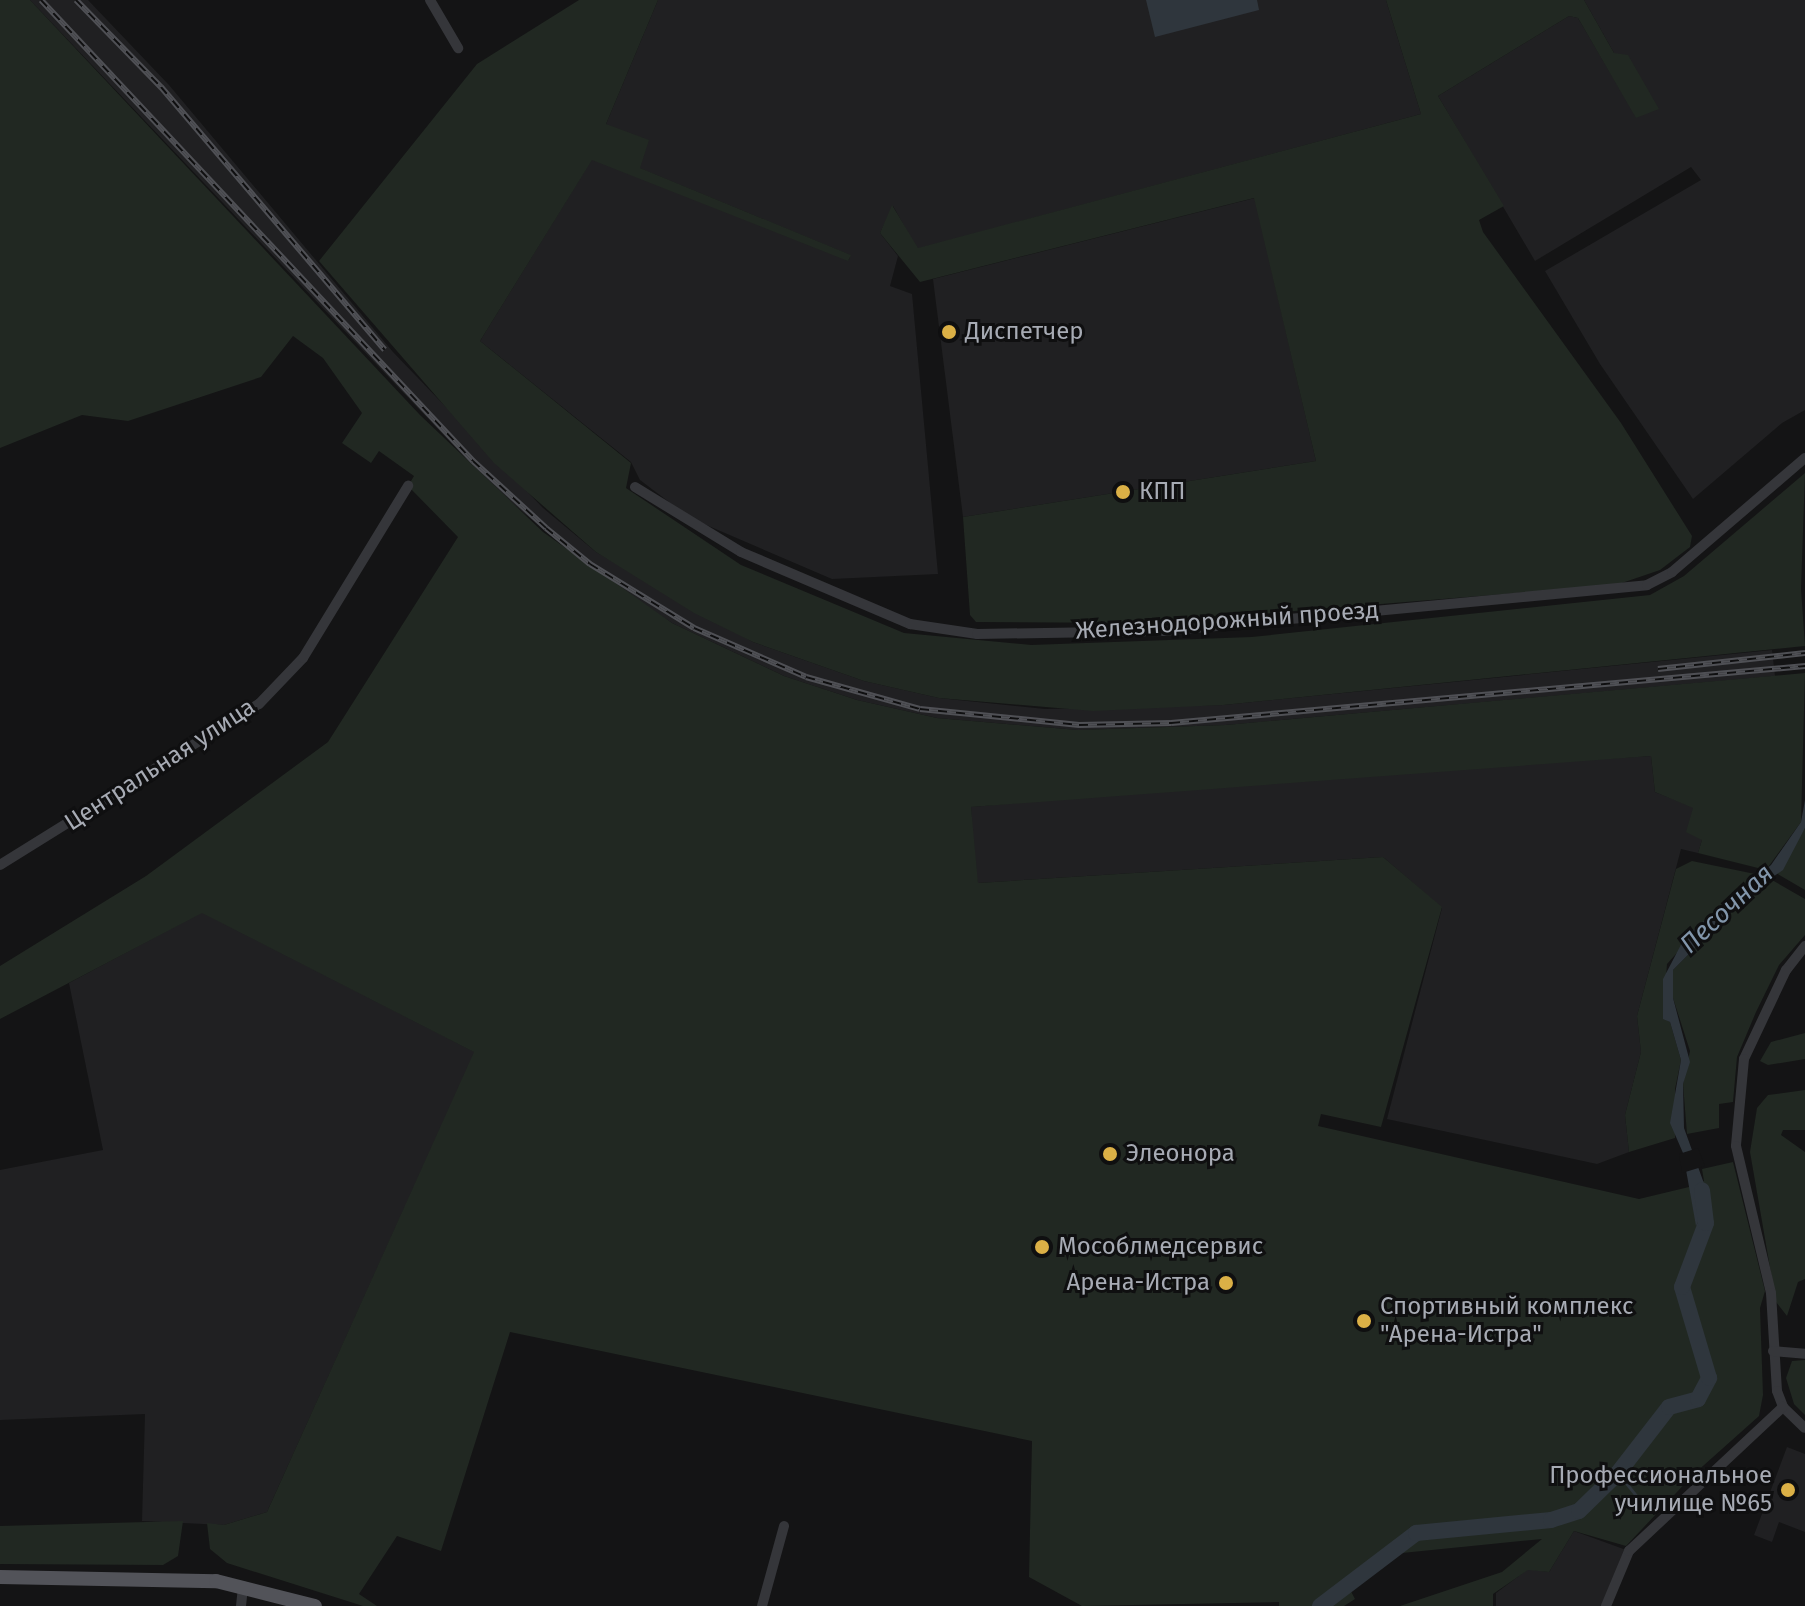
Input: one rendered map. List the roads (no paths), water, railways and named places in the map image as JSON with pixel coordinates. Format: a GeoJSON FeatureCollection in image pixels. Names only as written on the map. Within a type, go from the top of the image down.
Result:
{"type":"FeatureCollection","features":[{"type":"Feature","properties":{"kind":"main road"},"geometry":{"type":"LineString","coordinates":[[0,1577],[193,1579],[243,1586],[315,1606]]}},
{"type":"Feature","properties":{"kind":"street"},"geometry":{"type":"LineString","coordinates":[[430,0],[458,48]]}},
{"type":"Feature","properties":{"kind":"street","name":"Железнодорожный проезд"},"geometry":{"type":"LineString","coordinates":[[635,487],[741,552],[910,624],[977,634],[1148,631],[1647,585],[1683,564],[1805,458]]}},
{"type":"Feature","properties":{"kind":"street","name":"Центральная улица"},"geometry":{"type":"LineString","coordinates":[[0,865],[259,704],[303,658],[408,486]]}},
{"type":"Feature","properties":{"kind":"street"},"geometry":{"type":"LineString","coordinates":[[1805,946],[1757,1027],[1738,1093],[1736,1146],[1771,1293],[1773,1351],[1783,1407],[1805,1428]]}},
{"type":"Feature","properties":{"kind":"street"},"geometry":{"type":"LineString","coordinates":[[1773,1351],[1805,1354]]}},
{"type":"Feature","properties":{"kind":"street"},"geometry":{"type":"LineString","coordinates":[[1606,1606],[1629,1551],[1783,1407]]}},
{"type":"Feature","properties":{"kind":"street"},"geometry":{"type":"LineString","coordinates":[[762,1606],[784,1526]]}},
{"type":"Feature","properties":{"kind":"street"},"geometry":{"type":"LineString","coordinates":[[241,1606],[243,1586]]}},
{"type":"Feature","properties":{"kind":"water"},"geometry":{"type":"Polygon","coordinates":[[[1146,0],[1257,0],[1259,10],[1155,37],[1146,0]]]}},
{"type":"Feature","properties":{"kind":"water"},"geometry":{"type":"Polygon","coordinates":[[[1805,800],[1805,828],[1783,870],[1748,894],[1673,970],[1673,998],[1690,1062],[1683,1084],[1684,1128],[1706,1189],[1707,1205],[1696,1226],[1683,1153],[1670,1123],[1681,1060],[1670,1022],[1663,1019],[1663,979],[1685,937],[1771,865],[1801,822],[1805,800]]]}},
{"type":"Feature","properties":{"kind":"waterway","name":"Песочная"},"geometry":{"type":"LineString","coordinates":[[1320,1606],[1416,1533],[1551,1520],[1579,1511],[1618,1473],[1669,1407],[1698,1399],[1709,1378],[1682,1287],[1706,1223],[1702,1190]]}},
{"type":"Feature","properties":{"kind":"waterway"},"geometry":{"type":"LineString","coordinates":[[1618,1473],[1646,1508]]}},
{"type":"Feature","properties":{"kind":"railway"},"geometry":{"type":"LineString","coordinates":[[41,0],[473,461],[546,528],[590,564],[694,628],[806,677],[920,709],[1079,725],[1171,723],[1805,666]]}},
{"type":"Feature","properties":{"kind":"railway"},"geometry":{"type":"LineString","coordinates":[[76,0],[161,87],[385,350]]}},
{"type":"Feature","properties":{"kind":"railway"},"geometry":{"type":"LineString","coordinates":[[1658,669],[1805,653]]}},
{"type":"Feature","properties":{"kind":"place","name":"Диспетчер"},"geometry":{"type":"Point","coordinates":[949,332]}},
{"type":"Feature","properties":{"kind":"place","name":"КПП"},"geometry":{"type":"Point","coordinates":[1123,492]}},
{"type":"Feature","properties":{"kind":"place","name":"Элеонора"},"geometry":{"type":"Point","coordinates":[1110,1154]}},
{"type":"Feature","properties":{"kind":"place","name":"Мособлмедсервис"},"geometry":{"type":"Point","coordinates":[1042,1247]}},
{"type":"Feature","properties":{"kind":"place","name":"Арена-Истра"},"geometry":{"type":"Point","coordinates":[1226,1283]}},
{"type":"Feature","properties":{"kind":"place","name":"Спортивный комплекс \"Арена-Истра\""},"geometry":{"type":"Point","coordinates":[1364,1321]}},
{"type":"Feature","properties":{"kind":"place","name":"Профессиональное училище №65"},"geometry":{"type":"Point","coordinates":[1788,1490]}}]}
